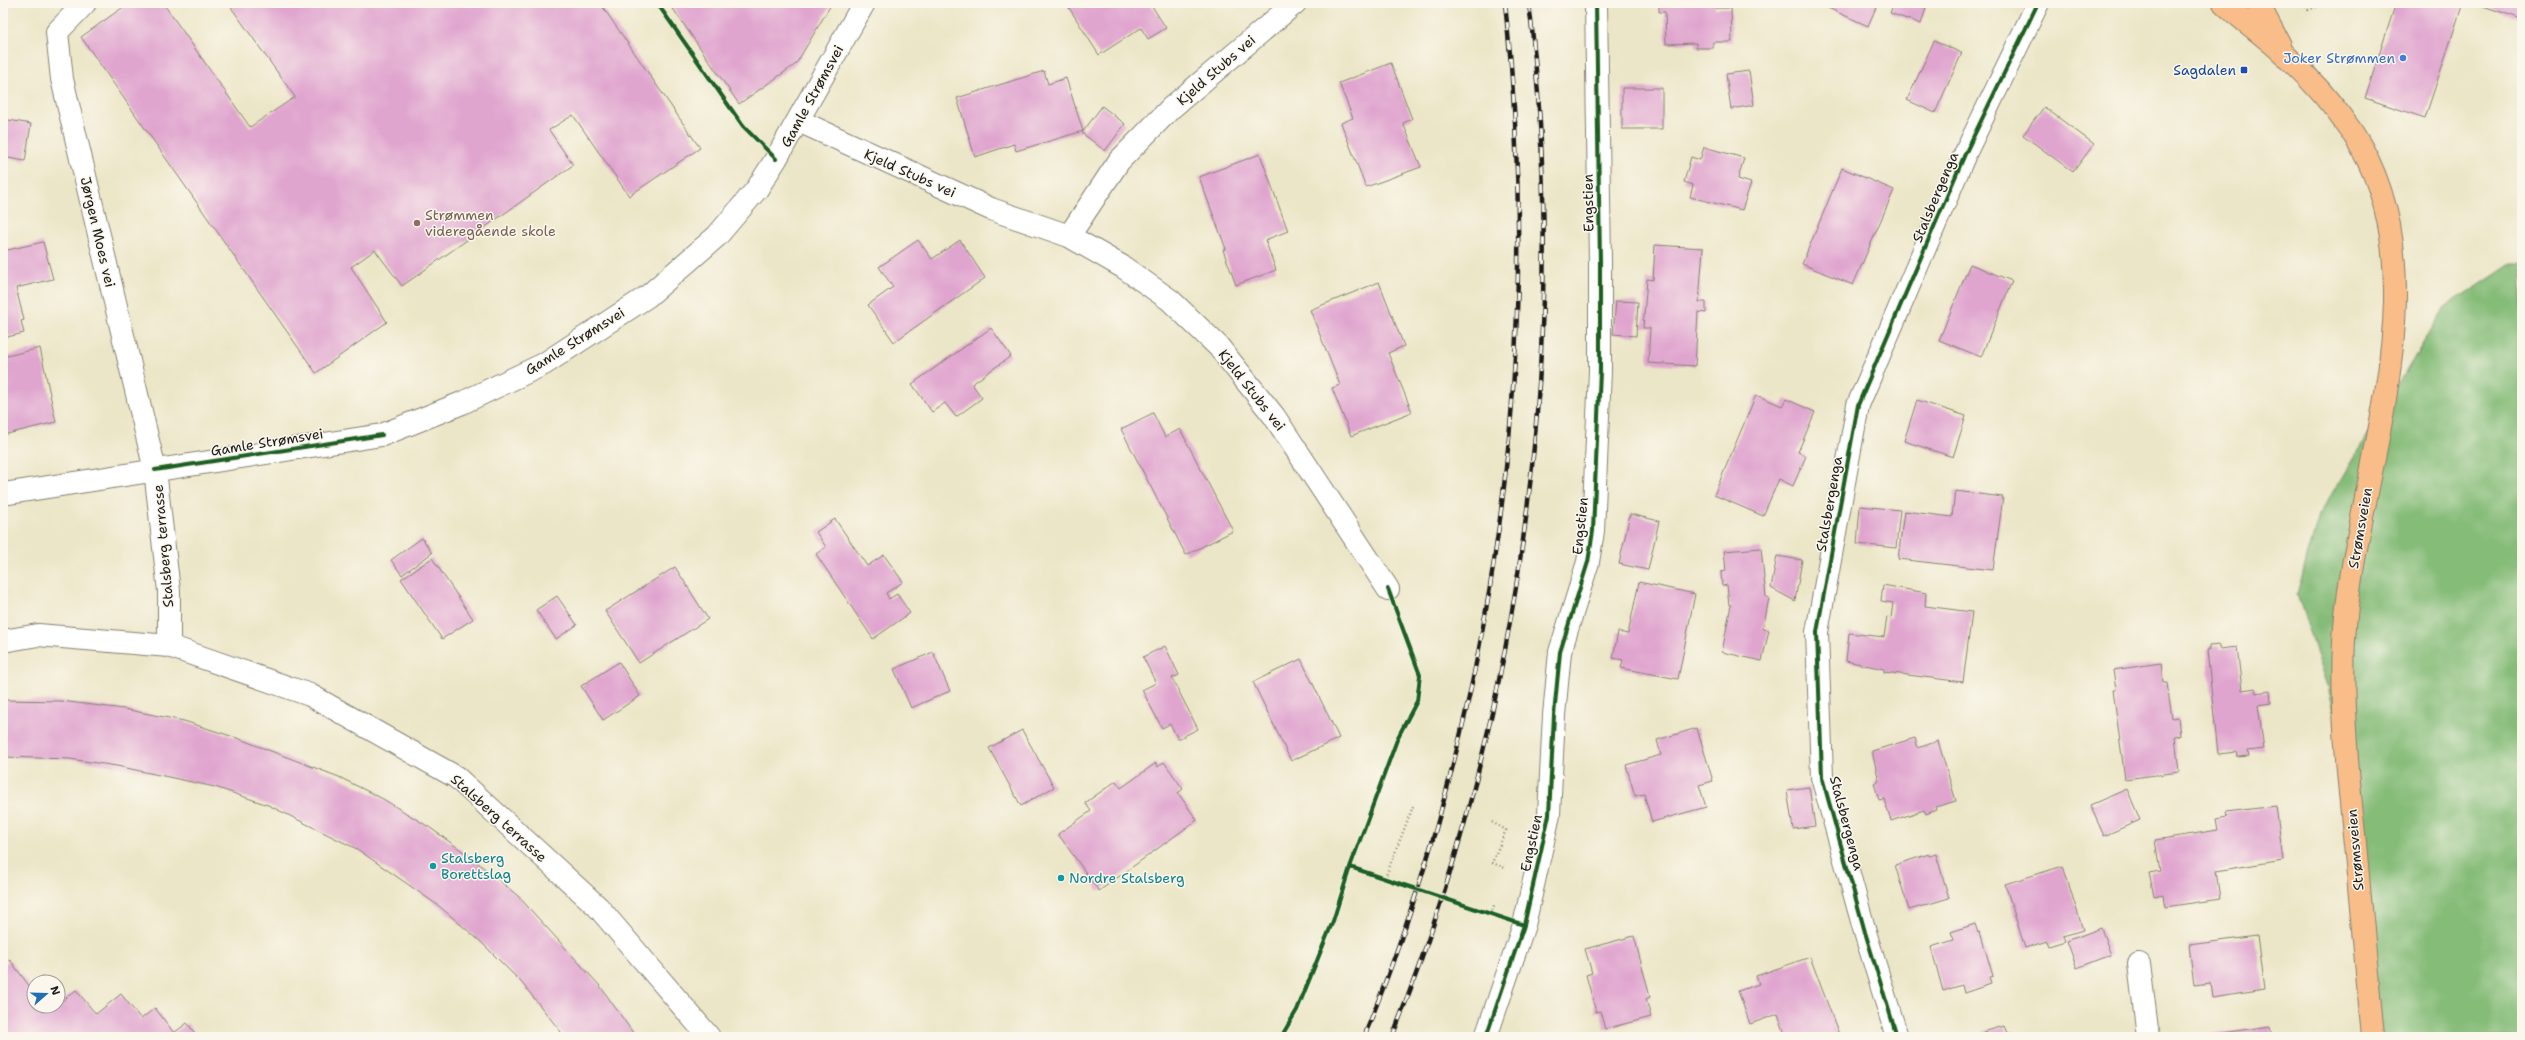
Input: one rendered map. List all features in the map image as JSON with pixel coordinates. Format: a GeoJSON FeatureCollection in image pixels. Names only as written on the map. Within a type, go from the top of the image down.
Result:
{"type":"FeatureCollection","features":[{"type":"Feature","properties":{"kind":"main road","name":"Strømsveien"},"geometry":{"type":"LineString","coordinates":[[2224,3],[2284,53],[2339,114],[2365,154],[2384,203],[2395,262],[2395,308],[2390,357],[2353,561],[2344,670],[2347,771],[2373,1037]]}},
{"type":"Feature","properties":{"kind":"main road","name":"Strømsveien"},"geometry":{"type":"LineString","coordinates":[[2258,3],[2284,53]]}},
{"type":"Feature","properties":{"kind":"street","name":"Jørgen Moes vei"},"geometry":{"type":"LineString","coordinates":[[85,3],[57,32],[62,79],[155,470]]}},
{"type":"Feature","properties":{"kind":"street","name":"Gamle Strømsvei"},"geometry":{"type":"LineString","coordinates":[[3,494],[382,435],[462,403],[544,364],[648,296],[717,236],[757,189],[799,121],[864,3]]}},
{"type":"Feature","properties":{"kind":"street","name":"Kjeld Stubs vei"},"geometry":{"type":"LineString","coordinates":[[1069,236],[1118,161],[1171,108],[1295,3]]}},
{"type":"Feature","properties":{"kind":"street","name":"Engstien"},"geometry":{"type":"LineString","coordinates":[[1486,1037],[1524,925],[1549,815],[1554,715],[1560,652],[1588,562],[1593,531],[1600,371],[1596,3]]}},
{"type":"Feature","properties":{"kind":"street","name":"Stalsbergenga"},"geometry":{"type":"LineString","coordinates":[[1897,1037],[1865,932],[1822,777],[1817,632],[1858,405],[1965,154],[2038,3]]}},
{"type":"Feature","properties":{"kind":"street","name":"Kjeld Stubs vei"},"geometry":{"type":"LineString","coordinates":[[799,121],[991,209],[1069,236],[1123,266],[1170,300],[1218,346],[1274,416],[1388,589]]}},
{"type":"Feature","properties":{"kind":"street","name":"Stalsberg terrasse"},"geometry":{"type":"LineString","coordinates":[[155,470],[170,591],[169,646]]}},
{"type":"Feature","properties":{"kind":"street","name":"Stalsberg terrasse"},"geometry":{"type":"LineString","coordinates":[[3,641],[38,635],[169,646],[310,695],[456,777],[598,907],[709,1037]]}},
{"type":"Feature","properties":{"kind":"street"},"geometry":{"type":"LineString","coordinates":[[2139,964],[2148,1037]]}},
{"type":"Feature","properties":{"kind":"path"},"geometry":{"type":"LineString","coordinates":[[2304,3],[2308,10],[2326,3]]}},
{"type":"Feature","properties":{"kind":"path"},"geometry":{"type":"LineString","coordinates":[[1385,878],[1414,804]]}},
{"type":"Feature","properties":{"kind":"path"},"geometry":{"type":"LineString","coordinates":[[1492,822],[1506,830],[1492,864],[1506,868],[1504,876]]}},
{"type":"Feature","properties":{"kind":"path"},"geometry":{"type":"LineString","coordinates":[[1378,876],[1390,880]]}},
{"type":"Feature","properties":{"kind":"path"},"geometry":{"type":"LineString","coordinates":[[1491,914],[1496,899]]}},
{"type":"Feature","properties":{"kind":"path"},"geometry":{"type":"LineString","coordinates":[[1484,912],[1524,925]]}},
{"type":"Feature","properties":{"kind":"green space"},"geometry":{"type":"Polygon","coordinates":[[[2511,263],[2522,263],[2522,1037],[2366,1037],[2347,764],[2328,686],[2297,594],[2319,515],[2445,307],[2511,263]]]}},
{"type":"Feature","properties":{"kind":"building"},"geometry":{"type":"Polygon","coordinates":[[[129,3],[163,3],[250,127],[295,97],[228,3],[600,3],[700,148],[629,196],[573,115],[549,130],[573,165],[402,286],[375,250],[351,267],[387,322],[316,373],[81,37],[129,3]]]}},
{"type":"Feature","properties":{"kind":"building"},"geometry":{"type":"Polygon","coordinates":[[[669,3],[832,3],[796,64],[739,104],[669,3]]]}},
{"type":"Feature","properties":{"kind":"building"},"geometry":{"type":"Polygon","coordinates":[[[1066,3],[1150,3],[1166,28],[1148,39],[1141,28],[1099,55],[1066,3]]]}},
{"type":"Feature","properties":{"kind":"building"},"geometry":{"type":"Polygon","coordinates":[[[1659,3],[1715,3],[1715,8],[1731,8],[1732,42],[1713,42],[1713,48],[1696,48],[1696,43],[1666,44],[1665,12],[1659,12],[1659,3]]]}},
{"type":"Feature","properties":{"kind":"building"},"geometry":{"type":"Polygon","coordinates":[[[1817,3],[1878,3],[1868,26],[1817,3]]]}},
{"type":"Feature","properties":{"kind":"building"},"geometry":{"type":"Polygon","coordinates":[[[1894,3],[1911,3],[1926,8],[1921,24],[1890,13],[1894,3]]]}},
{"type":"Feature","properties":{"kind":"building"},"geometry":{"type":"Polygon","coordinates":[[[2396,3],[2463,3],[2425,118],[2365,98],[2396,3]]]}},
{"type":"Feature","properties":{"kind":"building"},"geometry":{"type":"Polygon","coordinates":[[[2478,3],[2522,3],[2522,19],[2480,5],[2478,3]]]}},
{"type":"Feature","properties":{"kind":"building"},"geometry":{"type":"Polygon","coordinates":[[[1934,41],[1962,53],[1935,113],[1907,100],[1934,41]]]}},
{"type":"Feature","properties":{"kind":"building"},"geometry":{"type":"Polygon","coordinates":[[[1391,63],[1412,119],[1403,123],[1421,167],[1366,187],[1341,123],[1353,118],[1339,83],[1391,63]]]}},
{"type":"Feature","properties":{"kind":"building"},"geometry":{"type":"Polygon","coordinates":[[[1044,71],[1048,84],[1066,78],[1083,131],[1016,151],[1014,144],[975,157],[957,98],[1044,71]]]}},
{"type":"Feature","properties":{"kind":"building"},"geometry":{"type":"Polygon","coordinates":[[[1749,71],[1754,105],[1731,109],[1726,74],[1749,71]]]}},
{"type":"Feature","properties":{"kind":"building"},"geometry":{"type":"Polygon","coordinates":[[[1622,88],[1662,88],[1662,129],[1622,129],[1622,88]]]}},
{"type":"Feature","properties":{"kind":"building"},"geometry":{"type":"Polygon","coordinates":[[[1102,106],[1125,124],[1105,151],[1082,133],[1102,106]]]}},
{"type":"Feature","properties":{"kind":"building"},"geometry":{"type":"Polygon","coordinates":[[[2044,107],[2094,144],[2073,172],[2023,135],[2044,107]]]}},
{"type":"Feature","properties":{"kind":"building"},"geometry":{"type":"Polygon","coordinates":[[[3,119],[31,124],[25,161],[3,157],[3,119]]]}},
{"type":"Feature","properties":{"kind":"building"},"geometry":{"type":"Polygon","coordinates":[[[1704,147],[1744,158],[1738,179],[1751,183],[1742,210],[1690,197],[1693,185],[1684,182],[1691,157],[1700,160],[1704,147]]]}},
{"type":"Feature","properties":{"kind":"building"},"geometry":{"type":"Polygon","coordinates":[[[1260,154],[1288,231],[1265,240],[1276,270],[1236,285],[1223,250],[1226,249],[1199,177],[1260,154]]]}},
{"type":"Feature","properties":{"kind":"building"},"geometry":{"type":"Polygon","coordinates":[[[1842,168],[1894,190],[1853,285],[1802,264],[1842,168]]]}},
{"type":"Feature","properties":{"kind":"building"},"geometry":{"type":"Polygon","coordinates":[[[918,240],[932,259],[960,240],[985,278],[894,342],[868,305],[893,287],[879,267],[918,240]]]}},
{"type":"Feature","properties":{"kind":"building"},"geometry":{"type":"Polygon","coordinates":[[[43,242],[53,279],[16,288],[24,320],[21,321],[24,333],[3,338],[3,262],[6,261],[3,251],[43,242]]]}},
{"type":"Feature","properties":{"kind":"building"},"geometry":{"type":"Polygon","coordinates":[[[1655,245],[1703,248],[1699,302],[1706,302],[1706,313],[1698,312],[1695,366],[1648,363],[1650,328],[1643,328],[1647,279],[1653,280],[1655,245]]]}},
{"type":"Feature","properties":{"kind":"building"},"geometry":{"type":"Polygon","coordinates":[[[1970,264],[2012,281],[1981,357],[1939,340],[1970,264]]]}},
{"type":"Feature","properties":{"kind":"building"},"geometry":{"type":"Polygon","coordinates":[[[1379,282],[1404,346],[1388,353],[1412,412],[1351,436],[1332,388],[1340,385],[1310,310],[1379,282]]]}},
{"type":"Feature","properties":{"kind":"building"},"geometry":{"type":"Polygon","coordinates":[[[1616,301],[1638,302],[1636,336],[1613,334],[1616,301]]]}},
{"type":"Feature","properties":{"kind":"building"},"geometry":{"type":"Polygon","coordinates":[[[991,328],[1011,356],[972,384],[982,398],[956,417],[945,403],[932,412],[912,384],[991,328]]]}},
{"type":"Feature","properties":{"kind":"building"},"geometry":{"type":"Polygon","coordinates":[[[40,348],[56,422],[3,435],[3,357],[40,348]]]}},
{"type":"Feature","properties":{"kind":"building"},"geometry":{"type":"Polygon","coordinates":[[[1756,395],[1782,406],[1786,399],[1815,412],[1798,452],[1806,456],[1793,486],[1779,479],[1763,516],[1714,495],[1756,395]]]}},
{"type":"Feature","properties":{"kind":"building"},"geometry":{"type":"Polygon","coordinates":[[[1917,400],[1966,416],[1953,457],[1904,441],[1917,400]]]}},
{"type":"Feature","properties":{"kind":"building"},"geometry":{"type":"Polygon","coordinates":[[[1153,413],[1165,437],[1180,429],[1233,531],[1186,555],[1121,429],[1153,413]]]}},
{"type":"Feature","properties":{"kind":"building"},"geometry":{"type":"Polygon","coordinates":[[[1955,491],[2003,497],[1993,570],[1898,559],[1904,511],[1952,517],[1955,491]]]}},
{"type":"Feature","properties":{"kind":"building"},"geometry":{"type":"Polygon","coordinates":[[[1860,506],[1900,510],[1896,548],[1857,544],[1860,506]]]}},
{"type":"Feature","properties":{"kind":"building"},"geometry":{"type":"Polygon","coordinates":[[[1630,514],[1659,521],[1648,570],[1619,564],[1630,514]]]}},
{"type":"Feature","properties":{"kind":"building"},"geometry":{"type":"Polygon","coordinates":[[[835,519],[867,566],[884,555],[903,582],[886,593],[889,599],[897,594],[910,613],[873,639],[816,554],[826,547],[816,532],[835,519]]]}},
{"type":"Feature","properties":{"kind":"building"},"geometry":{"type":"Polygon","coordinates":[[[422,538],[432,553],[402,575],[391,560],[422,538]]]}},
{"type":"Feature","properties":{"kind":"building"},"geometry":{"type":"Polygon","coordinates":[[[1761,548],[1766,597],[1769,598],[1763,629],[1769,630],[1762,661],[1722,652],[1731,605],[1729,605],[1727,585],[1722,586],[1721,572],[1726,571],[1724,551],[1761,548]]]}},
{"type":"Feature","properties":{"kind":"building"},"geometry":{"type":"Polygon","coordinates":[[[1777,556],[1802,560],[1795,601],[1771,588],[1777,556]]]}},
{"type":"Feature","properties":{"kind":"building"},"geometry":{"type":"Polygon","coordinates":[[[432,558],[473,619],[442,639],[401,579],[432,558]]]}},
{"type":"Feature","properties":{"kind":"building"},"geometry":{"type":"Polygon","coordinates":[[[675,567],[708,619],[639,663],[605,611],[675,567]]]}},
{"type":"Feature","properties":{"kind":"building"},"geometry":{"type":"Polygon","coordinates":[[[1639,582],[1695,594],[1678,679],[1621,668],[1623,660],[1613,658],[1618,632],[1628,634],[1639,582]]]}},
{"type":"Feature","properties":{"kind":"building"},"geometry":{"type":"Polygon","coordinates":[[[1883,585],[1926,593],[1925,606],[1972,612],[1963,682],[1884,672],[1884,669],[1846,661],[1849,633],[1884,637],[1887,617],[1891,618],[1893,603],[1881,601],[1883,585]]]}},
{"type":"Feature","properties":{"kind":"building"},"geometry":{"type":"Polygon","coordinates":[[[557,596],[577,625],[556,639],[536,610],[557,596]]]}},
{"type":"Feature","properties":{"kind":"building"},"geometry":{"type":"Polygon","coordinates":[[[2220,645],[2220,649],[2237,647],[2242,690],[2256,688],[2257,693],[2270,691],[2271,703],[2258,705],[2264,749],[2248,751],[2249,756],[2238,757],[2237,752],[2218,754],[2207,650],[2209,650],[2209,646],[2220,645]]]}},
{"type":"Feature","properties":{"kind":"building"},"geometry":{"type":"Polygon","coordinates":[[[1165,646],[1179,675],[1172,678],[1198,729],[1178,739],[1170,724],[1162,728],[1142,690],[1156,683],[1143,657],[1165,646]]]}},
{"type":"Feature","properties":{"kind":"building"},"geometry":{"type":"Polygon","coordinates":[[[933,652],[950,691],[911,708],[894,669],[933,652]]]}},
{"type":"Feature","properties":{"kind":"building"},"geometry":{"type":"Polygon","coordinates":[[[1301,659],[1339,738],[1291,761],[1253,682],[1301,659]]]}},
{"type":"Feature","properties":{"kind":"building"},"geometry":{"type":"Polygon","coordinates":[[[619,662],[640,696],[603,720],[581,686],[619,662]]]}},
{"type":"Feature","properties":{"kind":"building"},"geometry":{"type":"Polygon","coordinates":[[[2161,663],[2163,683],[2167,683],[2172,718],[2178,717],[2180,736],[2175,737],[2179,772],[2125,779],[2113,690],[2116,690],[2113,670],[2161,663]]]}},
{"type":"Feature","properties":{"kind":"building","name":"Stalsberg Borettslag"},"geometry":{"type":"Polygon","coordinates":[[[3,700],[61,701],[124,709],[184,721],[237,738],[339,777],[383,799],[429,827],[472,858],[518,896],[600,986],[636,1037],[565,1037],[521,982],[481,942],[439,906],[357,849],[268,805],[215,787],[117,766],[70,759],[3,757],[3,700]]]}},
{"type":"Feature","properties":{"kind":"building"},"geometry":{"type":"Polygon","coordinates":[[[1697,728],[1713,781],[1699,785],[1706,807],[1652,822],[1644,794],[1635,796],[1626,765],[1661,755],[1657,740],[1697,728]]]}},
{"type":"Feature","properties":{"kind":"building"},"geometry":{"type":"Polygon","coordinates":[[[1022,730],[1054,787],[1021,806],[989,748],[1022,730]]]}},
{"type":"Feature","properties":{"kind":"building"},"geometry":{"type":"Polygon","coordinates":[[[1915,738],[1918,748],[1938,741],[1956,801],[1935,807],[1936,810],[1926,814],[1924,810],[1891,821],[1884,799],[1879,800],[1874,783],[1879,781],[1872,751],[1915,738]]]}},
{"type":"Feature","properties":{"kind":"building"},"geometry":{"type":"Polygon","coordinates":[[[1164,762],[1183,789],[1178,793],[1197,820],[1099,891],[1058,834],[1091,811],[1085,803],[1116,781],[1121,788],[1156,763],[1158,767],[1164,762]]]}},
{"type":"Feature","properties":{"kind":"building"},"geometry":{"type":"Polygon","coordinates":[[[1809,787],[1815,826],[1793,829],[1787,790],[1809,787]]]}},
{"type":"Feature","properties":{"kind":"building"},"geometry":{"type":"Polygon","coordinates":[[[2127,789],[2140,820],[2104,836],[2090,805],[2127,789]]]}},
{"type":"Feature","properties":{"kind":"building"},"geometry":{"type":"Polygon","coordinates":[[[2276,806],[2283,860],[2216,871],[2220,899],[2165,907],[2163,895],[2154,897],[2149,873],[2160,871],[2155,840],[2218,830],[2216,819],[2227,817],[2226,812],[2276,806]]]}},
{"type":"Feature","properties":{"kind":"building"},"geometry":{"type":"Polygon","coordinates":[[[1929,854],[1929,856],[1936,854],[1949,898],[1909,910],[1895,865],[1929,854]]]}},
{"type":"Feature","properties":{"kind":"building"},"geometry":{"type":"Polygon","coordinates":[[[2063,866],[2083,930],[2063,936],[2065,941],[2049,946],[2047,941],[2025,948],[2005,884],[2063,866]]]}},
{"type":"Feature","properties":{"kind":"building"},"geometry":{"type":"Polygon","coordinates":[[[1975,924],[1978,933],[1980,932],[1993,976],[1989,977],[1991,984],[1964,993],[1962,985],[1943,991],[1931,947],[1954,940],[1951,932],[1975,924]]]}},
{"type":"Feature","properties":{"kind":"building"},"geometry":{"type":"Polygon","coordinates":[[[2101,928],[2111,955],[2077,968],[2067,941],[2101,928]]]}},
{"type":"Feature","properties":{"kind":"building"},"geometry":{"type":"Polygon","coordinates":[[[1634,936],[1650,997],[1646,999],[1651,1017],[1605,1029],[1600,1011],[1596,1012],[1586,975],[1592,973],[1585,949],[1634,936]]]}},
{"type":"Feature","properties":{"kind":"building"},"geometry":{"type":"Polygon","coordinates":[[[2257,936],[2264,990],[2212,998],[2210,983],[2194,985],[2189,945],[2257,936]]]}},
{"type":"Feature","properties":{"kind":"building"},"geometry":{"type":"Polygon","coordinates":[[[1810,957],[1840,1037],[1786,1037],[1778,1014],[1750,1024],[1738,991],[1759,984],[1756,976],[1810,957]]]}},
{"type":"Feature","properties":{"kind":"building"},"geometry":{"type":"Polygon","coordinates":[[[10,960],[26,982],[26,1014],[66,1014],[66,998],[76,990],[96,1014],[121,994],[141,1019],[155,1008],[174,1033],[187,1023],[198,1037],[21,1037],[19,1035],[16,1037],[3,1037],[3,965],[10,960]]]}},
{"type":"Feature","properties":{"kind":"building"},"geometry":{"type":"Polygon","coordinates":[[[2004,1026],[2007,1033],[2012,1032],[2013,1037],[1985,1037],[1983,1032],[2004,1026]]]}},
{"type":"Feature","properties":{"kind":"building"},"geometry":{"type":"Polygon","coordinates":[[[2270,1026],[2272,1037],[2203,1037],[2203,1036],[2270,1026]]]}},
{"type":"Feature","properties":{"kind":"building"},"geometry":{"type":"Polygon","coordinates":[[[1632,1034],[1633,1037],[1616,1037],[1616,1036],[1632,1034]]]}},
{"type":"Feature","properties":{"kind":"railway"},"geometry":{"type":"LineString","coordinates":[[1364,1037],[1410,914],[1447,787],[1477,659],[1499,529],[1512,398],[1518,266],[1516,134],[1505,3]]}},
{"type":"Feature","properties":{"kind":"railway"},"geometry":{"type":"LineString","coordinates":[[1392,1037],[1437,914],[1474,788],[1503,659],[1525,528],[1538,396],[1543,264],[1540,133],[1529,3]]}},
{"type":"Feature","properties":{"kind":"cycle path"},"geometry":{"type":"LineString","coordinates":[[657,3],[743,126],[776,159]]}},
{"type":"Feature","properties":{"kind":"cycle path"},"geometry":{"type":"LineString","coordinates":[[1486,1037],[1524,925],[1549,815],[1554,715],[1560,652],[1588,562],[1593,531],[1600,371],[1596,3]]}},
{"type":"Feature","properties":{"kind":"cycle path"},"geometry":{"type":"LineString","coordinates":[[1897,1037],[1865,932],[1822,777],[1817,632],[1858,405],[1965,154],[2038,3]]}},
{"type":"Feature","properties":{"kind":"cycle path"},"geometry":{"type":"LineString","coordinates":[[155,470],[382,435]]}},
{"type":"Feature","properties":{"kind":"cycle path"},"geometry":{"type":"LineString","coordinates":[[1281,1037],[1297,1010],[1333,921],[1350,867],[1398,737],[1417,701],[1420,675],[1388,589]]}},
{"type":"Feature","properties":{"kind":"cycle path"},"geometry":{"type":"LineString","coordinates":[[1350,867],[1524,925]]}},
{"type":"Feature","properties":{"kind":"place","name":"Joker Strømmen"},"geometry":{"type":"Point","coordinates":[2403,58]}},
{"type":"Feature","properties":{"kind":"place","name":"Sagdalen"},"geometry":{"type":"Point","coordinates":[2244,70]}},
{"type":"Feature","properties":{"kind":"place","name":"Strømmen videregående skole"},"geometry":{"type":"Point","coordinates":[417,223]}},
{"type":"Feature","properties":{"kind":"place","name":"Stalsberg Borettslag"},"geometry":{"type":"Point","coordinates":[433,866]}},
{"type":"Feature","properties":{"kind":"place","name":"Nordre Stalsberg"},"geometry":{"type":"Point","coordinates":[1061,878]}}]}
